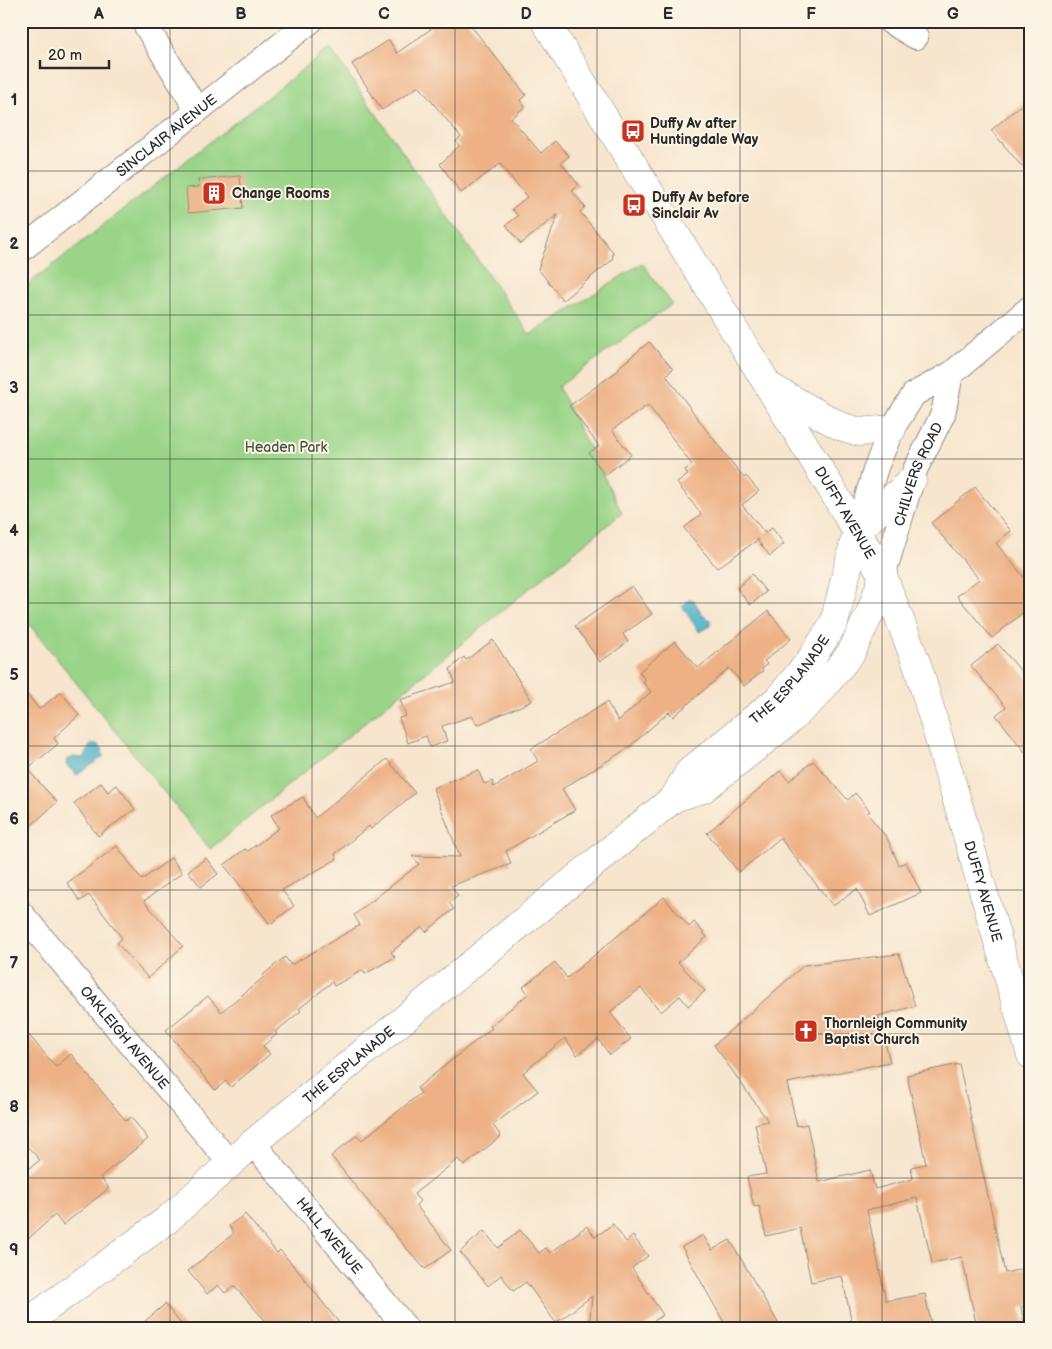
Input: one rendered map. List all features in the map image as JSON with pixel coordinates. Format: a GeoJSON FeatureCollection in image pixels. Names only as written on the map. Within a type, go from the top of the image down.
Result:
{"type":"FeatureCollection","features":[{"type":"Feature","properties":{"kind":"main road","name":"DUFFY AVENUE"},"geometry":{"type":"LineString","coordinates":[[545,21],[769,386],[857,531],[882,576],[918,667],[1031,1055]]}},
{"type":"Feature","properties":{"kind":"main road"},"geometry":{"type":"LineString","coordinates":[[769,386],[840,426],[860,432],[892,429]]}},
{"type":"Feature","properties":{"kind":"main road"},"geometry":{"type":"LineString","coordinates":[[857,531],[912,480]]}},
{"type":"Feature","properties":{"kind":"main road","name":"THE ESPLANADE"},"geometry":{"type":"LineString","coordinates":[[21,1327],[167,1220],[253,1143],[674,798],[689,772],[777,700],[809,662],[834,623],[857,531]]}},
{"type":"Feature","properties":{"kind":"main road"},"geometry":{"type":"LineString","coordinates":[[834,623],[854,609],[882,576]]}},
{"type":"Feature","properties":{"kind":"main road","name":"THE ESPLANADE"},"geometry":{"type":"LineString","coordinates":[[674,798],[703,789],[788,722],[817,695],[850,653],[871,611],[882,576]]}},
{"type":"Feature","properties":{"kind":"street"},"geometry":{"type":"LineString","coordinates":[[143,21],[197,110]]}},
{"type":"Feature","properties":{"kind":"street","name":"SINCLAIR AVENUE"},"geometry":{"type":"LineString","coordinates":[[21,250],[311,21]]}},
{"type":"Feature","properties":{"kind":"street"},"geometry":{"type":"LineString","coordinates":[[889,21],[916,37]]}},
{"type":"Feature","properties":{"kind":"street"},"geometry":{"type":"LineString","coordinates":[[857,531],[876,467],[892,429],[914,394],[951,374],[1031,307]]}},
{"type":"Feature","properties":{"kind":"street","name":"CHILVERS ROAD"},"geometry":{"type":"LineString","coordinates":[[882,576],[912,480],[927,443],[943,414],[951,374]]}},
{"type":"Feature","properties":{"kind":"street","name":"OAKLEIGH AVENUE"},"geometry":{"type":"LineString","coordinates":[[21,913],[230,1163]]}},
{"type":"Feature","properties":{"kind":"street","name":"HALL AVENUE"},"geometry":{"type":"LineString","coordinates":[[253,1143],[406,1328]]}},
{"type":"Feature","properties":{"kind":"green space","name":"Headen Park"},"geometry":{"type":"Polygon","coordinates":[[[330,48],[530,335],[642,263],[672,304],[558,387],[622,513],[210,849],[21,614],[21,290],[330,48]]]}},
{"type":"Feature","properties":{"kind":"water"},"geometry":{"type":"Polygon","coordinates":[[[690,599],[694,600],[702,615],[711,620],[709,627],[699,632],[682,606],[690,599]]]}},
{"type":"Feature","properties":{"kind":"water"},"geometry":{"type":"Polygon","coordinates":[[[91,744],[97,744],[102,748],[103,757],[77,775],[66,765],[67,760],[74,757],[83,758],[91,744]]]}},
{"type":"Feature","properties":{"kind":"building"},"geometry":{"type":"Polygon","coordinates":[[[425,21],[467,21],[526,95],[520,100],[525,107],[511,118],[541,153],[555,141],[569,156],[561,163],[579,185],[572,191],[585,207],[580,212],[613,252],[612,260],[563,300],[538,269],[558,214],[521,244],[506,225],[518,216],[512,209],[527,197],[500,164],[461,193],[440,164],[459,146],[456,141],[461,137],[419,86],[382,110],[352,64],[389,40],[397,53],[431,29],[425,21]]]}},
{"type":"Feature","properties":{"kind":"building"},"geometry":{"type":"Polygon","coordinates":[[[1031,97],[1031,177],[991,130],[1031,97]]]}},
{"type":"Feature","properties":{"kind":"building","name":"Change Rooms"},"geometry":{"type":"Polygon","coordinates":[[[240,176],[243,208],[188,213],[186,188],[199,187],[198,180],[240,176]]]}},
{"type":"Feature","properties":{"kind":"building"},"geometry":{"type":"Polygon","coordinates":[[[649,342],[673,369],[666,375],[704,427],[744,478],[746,476],[759,491],[742,505],[765,533],[772,528],[784,544],[770,556],[757,540],[717,568],[684,528],[701,514],[677,483],[688,475],[685,470],[692,465],[648,405],[612,430],[631,455],[605,475],[589,453],[599,446],[569,406],[619,370],[618,368],[649,342]]]}},
{"type":"Feature","properties":{"kind":"building"},"geometry":{"type":"Polygon","coordinates":[[[975,487],[1011,531],[996,543],[1031,586],[1031,606],[992,638],[957,596],[979,579],[931,523],[975,487]]]}},
{"type":"Feature","properties":{"kind":"building"},"geometry":{"type":"Polygon","coordinates":[[[752,574],[766,592],[750,605],[737,588],[752,574]]]}},
{"type":"Feature","properties":{"kind":"building"},"geometry":{"type":"Polygon","coordinates":[[[632,586],[652,614],[623,634],[628,642],[600,662],[575,626],[632,586]]]}},
{"type":"Feature","properties":{"kind":"building"},"geometry":{"type":"Polygon","coordinates":[[[768,611],[791,639],[764,661],[767,664],[762,669],[763,671],[744,686],[729,668],[673,717],[669,712],[628,748],[562,789],[575,810],[506,851],[511,864],[451,886],[458,896],[449,903],[454,909],[426,932],[422,927],[391,952],[395,957],[365,974],[363,970],[334,986],[332,982],[275,1032],[277,1034],[263,1046],[270,1054],[231,1087],[226,1081],[215,1090],[166,1030],[208,996],[221,1012],[285,957],[291,965],[360,925],[354,915],[419,864],[412,856],[460,857],[433,788],[478,770],[484,784],[492,781],[494,787],[538,761],[531,749],[607,702],[618,721],[651,692],[643,682],[645,679],[639,672],[675,641],[698,668],[768,611]]]}},
{"type":"Feature","properties":{"kind":"building"},"geometry":{"type":"Polygon","coordinates":[[[493,640],[532,701],[477,725],[472,716],[442,726],[447,741],[430,747],[426,736],[408,743],[399,718],[406,716],[400,700],[455,682],[450,669],[464,657],[466,660],[493,640]]]}},
{"type":"Feature","properties":{"kind":"building"},"geometry":{"type":"Polygon","coordinates":[[[998,644],[1031,683],[1031,760],[996,715],[1006,707],[971,666],[998,644]]]}},
{"type":"Feature","properties":{"kind":"building"},"geometry":{"type":"Polygon","coordinates":[[[21,687],[39,709],[61,692],[79,715],[54,738],[58,744],[27,769],[57,802],[21,835],[21,687]]]}},
{"type":"Feature","properties":{"kind":"building"},"geometry":{"type":"Polygon","coordinates":[[[387,759],[415,793],[371,829],[369,826],[335,854],[337,859],[282,890],[294,906],[270,924],[224,865],[245,849],[248,851],[279,828],[271,815],[303,797],[315,818],[387,759]]]}},
{"type":"Feature","properties":{"kind":"building"},"geometry":{"type":"Polygon","coordinates":[[[813,761],[848,800],[855,793],[870,811],[867,813],[887,838],[899,865],[906,862],[921,893],[870,916],[857,889],[833,906],[780,838],[739,872],[707,833],[780,771],[789,781],[813,761]]]}},
{"type":"Feature","properties":{"kind":"building"},"geometry":{"type":"Polygon","coordinates":[[[101,783],[108,792],[117,785],[135,809],[98,836],[74,803],[101,783]]]}},
{"type":"Feature","properties":{"kind":"building"},"geometry":{"type":"Polygon","coordinates":[[[117,846],[142,880],[171,858],[182,873],[144,901],[183,946],[148,978],[117,943],[122,938],[89,895],[80,901],[67,883],[117,846]]]}},
{"type":"Feature","properties":{"kind":"building"},"geometry":{"type":"Polygon","coordinates":[[[206,858],[218,874],[201,887],[188,871],[206,858]]]}},
{"type":"Feature","properties":{"kind":"building"},"geometry":{"type":"Polygon","coordinates":[[[664,897],[689,927],[694,922],[707,937],[678,962],[705,991],[688,1006],[680,996],[661,1012],[641,988],[610,1012],[631,1039],[610,1055],[598,1039],[577,1055],[565,1038],[523,1073],[538,1091],[493,1125],[501,1136],[464,1166],[458,1159],[414,1194],[420,1201],[416,1205],[451,1250],[425,1269],[331,1156],[357,1135],[362,1140],[421,1093],[417,1088],[492,1028],[490,1026],[528,994],[523,987],[555,962],[567,978],[664,897]]]}},
{"type":"Feature","properties":{"kind":"building"},"geometry":{"type":"Polygon","coordinates":[[[899,954],[915,1006],[878,1016],[890,1062],[787,1083],[797,1126],[807,1124],[819,1182],[870,1170],[875,1189],[913,1179],[911,1167],[926,1164],[907,1075],[959,1064],[1005,1273],[1031,1267],[1031,1305],[1021,1307],[1025,1328],[977,1328],[962,1257],[932,1263],[917,1198],[867,1210],[886,1301],[925,1294],[932,1328],[853,1328],[842,1276],[811,1282],[800,1228],[766,1236],[759,1206],[754,1207],[747,1177],[766,1174],[755,1124],[768,1121],[714,1045],[804,965],[899,954]]]}},
{"type":"Feature","properties":{"kind":"building"},"geometry":{"type":"Polygon","coordinates":[[[21,1026],[56,1067],[71,1054],[126,1121],[131,1117],[148,1139],[100,1177],[109,1188],[63,1225],[55,1215],[21,1245],[21,1175],[40,1160],[21,1140],[21,1026]]]}},
{"type":"Feature","properties":{"kind":"building"},"geometry":{"type":"Polygon","coordinates":[[[245,1214],[277,1253],[280,1250],[343,1328],[272,1328],[234,1286],[225,1293],[218,1285],[207,1294],[188,1271],[234,1233],[229,1226],[245,1214]]]}},
{"type":"Feature","properties":{"kind":"building"},"geometry":{"type":"Polygon","coordinates":[[[613,1224],[626,1242],[633,1236],[648,1256],[632,1268],[663,1315],[642,1328],[589,1328],[592,1296],[556,1323],[526,1282],[513,1291],[501,1275],[488,1286],[460,1252],[484,1231],[498,1248],[520,1230],[539,1253],[546,1248],[550,1253],[587,1226],[595,1237],[613,1224]]]}},
{"type":"Feature","properties":{"kind":"building"},"geometry":{"type":"Polygon","coordinates":[[[703,1235],[712,1250],[730,1240],[781,1328],[727,1328],[682,1247],[703,1235]]]}},
{"type":"Feature","properties":{"kind":"building"},"geometry":{"type":"Polygon","coordinates":[[[165,1304],[184,1328],[137,1328],[165,1304]]]}},
{"type":"Feature","properties":{"kind":"place","name":"Duffy Av after Huntingdale Way"},"geometry":{"type":"Point","coordinates":[633,131]}},
{"type":"Feature","properties":{"kind":"place","name":"Change Rooms"},"geometry":{"type":"Point","coordinates":[214,193]}},
{"type":"Feature","properties":{"kind":"place","name":"Duffy Av before Sinclair Av"},"geometry":{"type":"Point","coordinates":[634,205]}},
{"type":"Feature","properties":{"kind":"place","name":"Thornleigh Community Baptist Church"},"geometry":{"type":"Point","coordinates":[806,1031]}}]}
